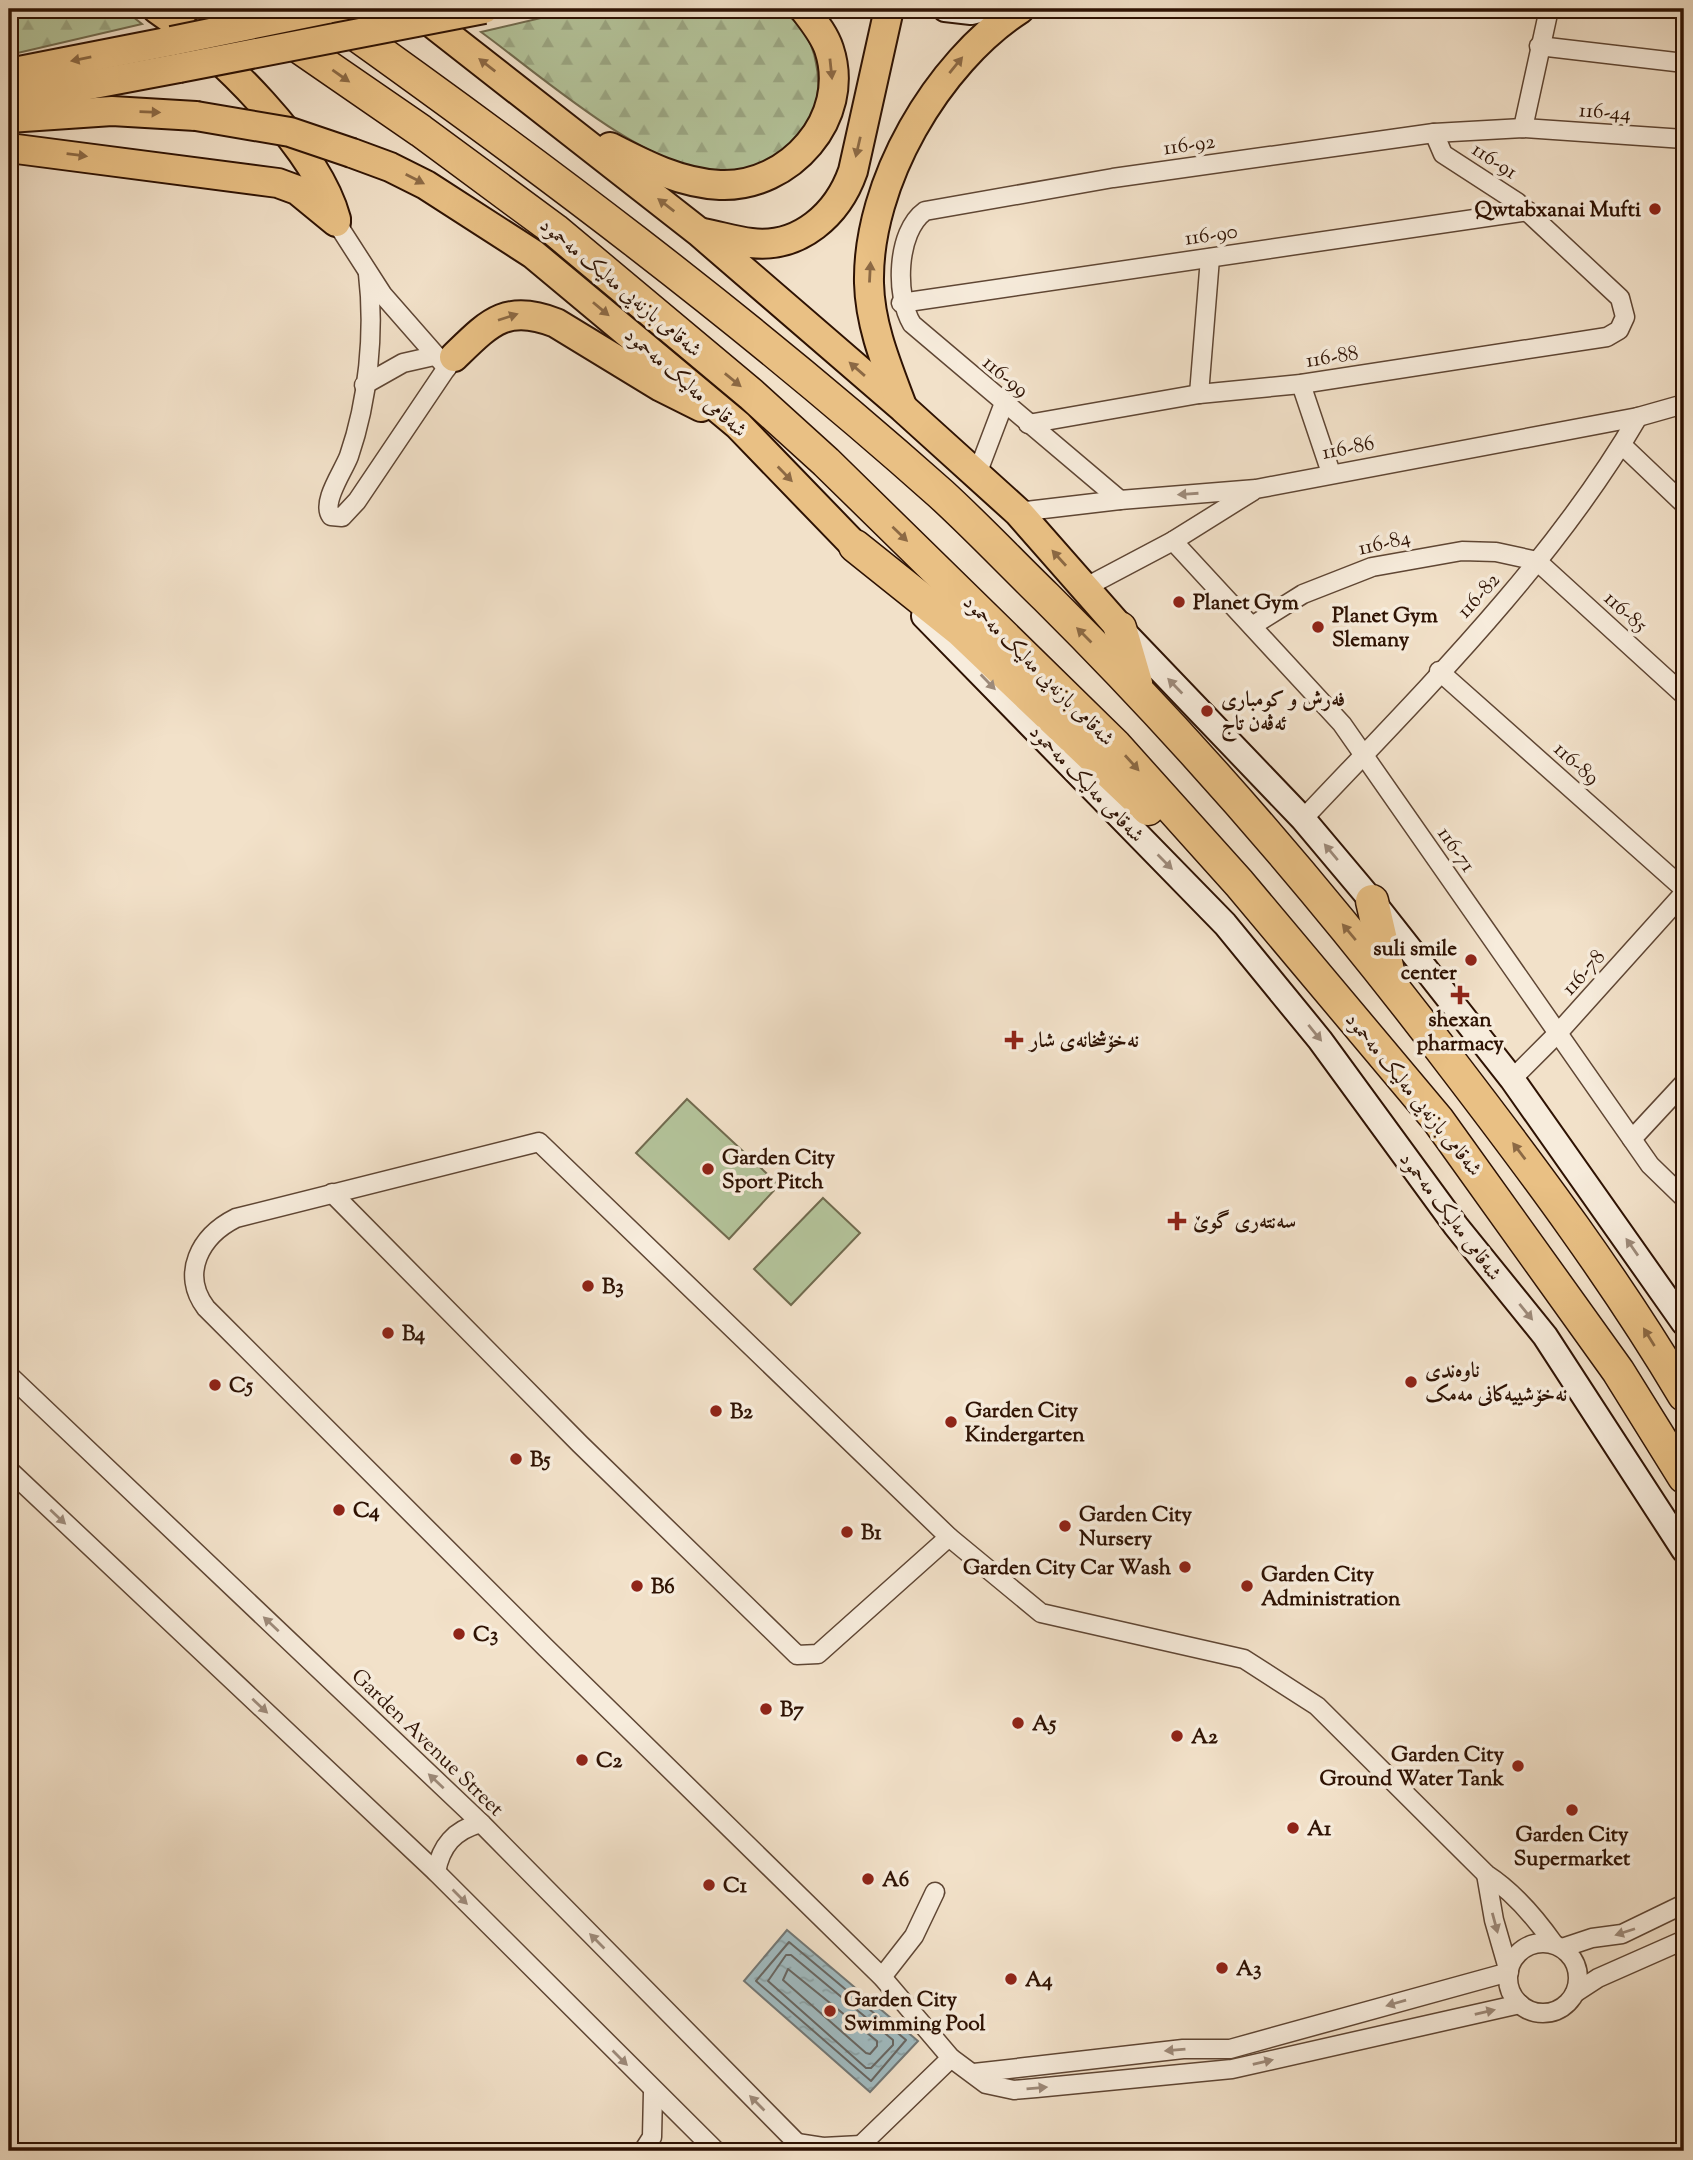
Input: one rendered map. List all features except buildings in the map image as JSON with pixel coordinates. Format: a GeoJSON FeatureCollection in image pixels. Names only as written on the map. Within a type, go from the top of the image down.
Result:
{"type":"FeatureCollection","features":[{"type":"Feature","properties":{"kind":"highway","name":"شەقامی بازنەیی مەلیک مەحمود"},"geometry":{"type":"LineString","coordinates":[[244,9],[421,131],[555,230],[751,394],[826,462],[1115,745],[1239,883],[1438,1120],[1619,1371],[1684,1477]]}},
{"type":"Feature","properties":{"kind":"highway","name":"شەقامی بازنەیی مەلیک مەحمود"},"geometry":{"type":"LineString","coordinates":[[320,9],[473,118],[671,268],[941,494],[1138,688],[1246,809],[1391,984],[1565,1212],[1629,1305],[1684,1395]]}},
{"type":"Feature","properties":{"kind":"highway"},"geometry":{"type":"LineString","coordinates":[[855,546],[960,630],[1165,825],[1239,883]]}},
{"type":"Feature","properties":{"kind":"highway"},"geometry":{"type":"LineString","coordinates":[[1120,628],[1138,688]]}},
{"type":"Feature","properties":{"kind":"highway"},"geometry":{"type":"LineString","coordinates":[[1372,901],[1391,984]]}},
{"type":"Feature","properties":{"kind":"main road"},"geometry":{"type":"LineString","coordinates":[[157,9],[212,50],[244,82],[319,180],[336,222]]}},
{"type":"Feature","properties":{"kind":"main road"},"geometry":{"type":"LineString","coordinates":[[217,9],[279,33]]}},
{"type":"Feature","properties":{"kind":"main road"},"geometry":{"type":"LineString","coordinates":[[9,73],[327,9]]}},
{"type":"Feature","properties":{"kind":"main road"},"geometry":{"type":"LineString","coordinates":[[414,9],[699,232],[903,408],[1018,512],[1120,628],[1303,819],[1372,901],[1512,1079],[1684,1323]]}},
{"type":"Feature","properties":{"kind":"main road"},"geometry":{"type":"LineString","coordinates":[[9,100],[484,9]]}},
{"type":"Feature","properties":{"kind":"main road"},"geometry":{"type":"LineString","coordinates":[[561,122],[678,178],[722,185],[754,181],[783,170],[801,155],[827,118],[833,83],[830,50],[804,9]]}},
{"type":"Feature","properties":{"kind":"main road"},"geometry":{"type":"LineString","coordinates":[[699,232],[752,243],[777,243],[806,231],[831,212],[853,171],[889,9]]}},
{"type":"Feature","properties":{"kind":"main road"},"geometry":{"type":"LineString","coordinates":[[945,9],[961,12],[983,9]]}},
{"type":"Feature","properties":{"kind":"main road"},"geometry":{"type":"LineString","coordinates":[[903,408],[878,342],[872,316],[869,283],[877,220],[908,139],[934,96],[967,52],[1020,9]]}},
{"type":"Feature","properties":{"kind":"main road","name":"شەقامی مەلیک مەحمود"},"geometry":{"type":"LineString","coordinates":[[9,118],[112,111],[196,116],[290,132],[390,167],[426,185],[533,254],[738,425],[1225,924],[1320,1040],[1456,1226],[1545,1336],[1684,1549]]}},
{"type":"Feature","properties":{"kind":"main road"},"geometry":{"type":"LineString","coordinates":[[9,148],[278,183],[297,190],[336,222]]}},
{"type":"Feature","properties":{"kind":"main road"},"geometry":{"type":"LineString","coordinates":[[445,360],[499,319],[518,313],[538,316],[576,334],[661,387],[738,425]]}},
{"type":"Feature","properties":{"kind":"street"},"geometry":{"type":"LineString","coordinates":[[1522,128],[1549,9]]}},
{"type":"Feature","properties":{"kind":"street"},"geometry":{"type":"LineString","coordinates":[[1539,46],[1684,63]]}},
{"type":"Feature","properties":{"kind":"street","name":"116-92"},"geometry":{"type":"LineString","coordinates":[[901,303],[901,266],[914,222],[933,208],[1114,178],[1434,133],[1522,128]]}},
{"type":"Feature","properties":{"kind":"street","name":"116-44"},"geometry":{"type":"LineString","coordinates":[[1522,128],[1684,139]]}},
{"type":"Feature","properties":{"kind":"street","name":"116-91"},"geometry":{"type":"LineString","coordinates":[[1434,133],[1443,153],[1528,211],[1620,298],[1625,310]]}},
{"type":"Feature","properties":{"kind":"street","name":"116-90"},"geometry":{"type":"LineString","coordinates":[[901,303],[1528,211]]}},
{"type":"Feature","properties":{"kind":"street"},"geometry":{"type":"LineString","coordinates":[[336,222],[368,274],[399,316],[445,360]]}},
{"type":"Feature","properties":{"kind":"street"},"geometry":{"type":"LineString","coordinates":[[1199,394],[1210,258]]}},
{"type":"Feature","properties":{"kind":"street"},"geometry":{"type":"LineString","coordinates":[[368,274],[371,328],[364,385],[351,449],[327,502],[328,512],[335,518],[346,515],[357,501],[445,360]]}},
{"type":"Feature","properties":{"kind":"street","name":"116-99"},"geometry":{"type":"LineString","coordinates":[[901,303],[919,333],[1119,500]]}},
{"type":"Feature","properties":{"kind":"street","name":"116-88"},"geometry":{"type":"LineString","coordinates":[[1028,424],[1199,394],[1301,384],[1607,337],[1623,324],[1625,310]]}},
{"type":"Feature","properties":{"kind":"street"},"geometry":{"type":"LineString","coordinates":[[364,385],[403,363],[445,360]]}},
{"type":"Feature","properties":{"kind":"street"},"geometry":{"type":"LineString","coordinates":[[1301,384],[1331,473]]}},
{"type":"Feature","properties":{"kind":"street"},"geometry":{"type":"LineString","coordinates":[[977,474],[1003,403]]}},
{"type":"Feature","properties":{"kind":"street","name":"116-86"},"geometry":{"type":"LineString","coordinates":[[1018,512],[1119,500],[1256,489],[1639,417],[1684,404]]}},
{"type":"Feature","properties":{"kind":"street","name":"116-82"},"geometry":{"type":"LineString","coordinates":[[1303,819],[1537,561],[1622,445],[1639,417]]}},
{"type":"Feature","properties":{"kind":"street"},"geometry":{"type":"LineString","coordinates":[[1622,445],[1684,504]]}},
{"type":"Feature","properties":{"kind":"street"},"geometry":{"type":"LineString","coordinates":[[1086,587],[1173,541],[1256,489]]}},
{"type":"Feature","properties":{"kind":"street","name":"116-71"},"geometry":{"type":"LineString","coordinates":[[1173,541],[1329,707],[1632,1139],[1661,1177],[1684,1198]]}},
{"type":"Feature","properties":{"kind":"street","name":"116-84"},"geometry":{"type":"LineString","coordinates":[[1252,626],[1303,594],[1372,566],[1462,551],[1496,552],[1537,561]]}},
{"type":"Feature","properties":{"kind":"street","name":"116-85"},"geometry":{"type":"LineString","coordinates":[[1537,561],[1684,695]]}},
{"type":"Feature","properties":{"kind":"street","name":"116-89"},"geometry":{"type":"LineString","coordinates":[[1439,671],[1684,891]]}},
{"type":"Feature","properties":{"kind":"street","name":"116-78"},"geometry":{"type":"LineString","coordinates":[[1512,1079],[1558,1033],[1684,891]]}},
{"type":"Feature","properties":{"kind":"street"},"geometry":{"type":"LineString","coordinates":[[1632,1139],[1684,1083]]}},
{"type":"Feature","properties":{"kind":"street"},"geometry":{"type":"LineString","coordinates":[[1520,2004],[1232,2069],[1014,2090],[986,2084],[951,2058],[882,1977],[546,1648],[199,1298],[192,1279],[205,1245],[219,1228],[236,1218],[539,1142],[948,1537],[1041,1613],[1244,1659],[1317,1706],[1486,1874],[1505,1886],[1536,1918],[1575,1963],[1578,1973],[1575,1993]]}},
{"type":"Feature","properties":{"kind":"street"},"geometry":{"type":"LineString","coordinates":[[332,1193],[580,1444],[797,1655],[818,1654],[948,1537]]}},
{"type":"Feature","properties":{"kind":"street","name":"Garden Avenue Street"},"geometry":{"type":"LineString","coordinates":[[9,1375],[481,1823],[801,2147]]}},
{"type":"Feature","properties":{"kind":"street"},"geometry":{"type":"LineString","coordinates":[[9,1470],[436,1872],[653,2092],[716,2151]]}},
{"type":"Feature","properties":{"kind":"street"},"geometry":{"type":"LineString","coordinates":[[436,1872],[439,1855],[452,1837],[481,1823]]}},
{"type":"Feature","properties":{"kind":"street"},"geometry":{"type":"LineString","coordinates":[[1486,1874],[1494,1920],[1513,1994],[1520,2004],[1529,2010],[1551,2012],[1562,2008],[1575,1993],[1598,1978],[1684,1940]]}},
{"type":"Feature","properties":{"kind":"street"},"geometry":{"type":"LineString","coordinates":[[882,1977],[914,1936],[935,1892]]}},
{"type":"Feature","properties":{"kind":"street"},"geometry":{"type":"LineString","coordinates":[[974,2073],[1183,2049],[1230,2049],[1509,1972],[1520,1951],[1531,1945],[1558,1946],[1622,1934],[1684,1904]]}},
{"type":"Feature","properties":{"kind":"street"},"geometry":{"type":"LineString","coordinates":[[1230,2049],[1232,2069]]}},
{"type":"Feature","properties":{"kind":"street"},"geometry":{"type":"LineString","coordinates":[[801,2147],[860,2148],[951,2058]]}},
{"type":"Feature","properties":{"kind":"street"},"geometry":{"type":"LineString","coordinates":[[643,2151],[652,2137],[653,2092]]}},
{"type":"Feature","properties":{"kind":"green space"},"geometry":{"type":"Polygon","coordinates":[[[9,9],[123,9],[142,24],[9,55],[9,9]]]}},
{"type":"Feature","properties":{"kind":"green space"},"geometry":{"type":"Polygon","coordinates":[[[579,9],[778,9],[799,25],[814,54],[818,86],[815,108],[806,127],[793,143],[777,156],[758,165],[713,171],[685,165],[655,153],[592,115],[481,32],[579,9]]]}},
{"type":"Feature","properties":{"kind":"green space","name":"Garden City Sport Pitch"},"geometry":{"type":"Polygon","coordinates":[[[687,1099],[779,1185],[729,1239],[636,1153],[687,1099]]]}},
{"type":"Feature","properties":{"kind":"green space","name":"Garden City Sport Pitch"},"geometry":{"type":"Polygon","coordinates":[[[823,1198],[860,1233],[791,1305],[754,1269],[823,1198]]]}},
{"type":"Feature","properties":{"kind":"water","name":"Garden City Swimming Pool"},"geometry":{"type":"Polygon","coordinates":[[[787,1930],[918,2041],[870,2092],[744,1981],[787,1930]]]}},
{"type":"Feature","properties":{"kind":"place","name":"Qwtabxanai Mufti"},"geometry":{"type":"Point","coordinates":[1655,209]}},
{"type":"Feature","properties":{"kind":"place","name":"Planet Gym"},"geometry":{"type":"Point","coordinates":[1179,602]}},
{"type":"Feature","properties":{"kind":"place","name":"Planet Gym Slemany"},"geometry":{"type":"Point","coordinates":[1318,627]}},
{"type":"Feature","properties":{"kind":"place","name":"فەرش و کومباری ئەڤەن تاج"},"geometry":{"type":"Point","coordinates":[1207,711]}},
{"type":"Feature","properties":{"kind":"place","name":"suli smile center"},"geometry":{"type":"Point","coordinates":[1471,960]}},
{"type":"Feature","properties":{"kind":"place","name":"shexan pharmacy"},"geometry":{"type":"Point","coordinates":[1460,995]}},
{"type":"Feature","properties":{"kind":"place","name":"نەخۆشخانەی شار"},"geometry":{"type":"Point","coordinates":[1014,1040]}},
{"type":"Feature","properties":{"kind":"place","name":"Garden City Sport Pitch"},"geometry":{"type":"Point","coordinates":[708,1169]}},
{"type":"Feature","properties":{"kind":"place","name":"سەنتەری گوێ"},"geometry":{"type":"Point","coordinates":[1177,1221]}},
{"type":"Feature","properties":{"kind":"place","name":"B3"},"geometry":{"type":"Point","coordinates":[588,1286]}},
{"type":"Feature","properties":{"kind":"place","name":"B4"},"geometry":{"type":"Point","coordinates":[388,1333]}},
{"type":"Feature","properties":{"kind":"place","name":"ناوەندی نەخۆشییەکانی مەمک"},"geometry":{"type":"Point","coordinates":[1411,1382]}},
{"type":"Feature","properties":{"kind":"place","name":"C5"},"geometry":{"type":"Point","coordinates":[215,1385]}},
{"type":"Feature","properties":{"kind":"place","name":"B2"},"geometry":{"type":"Point","coordinates":[716,1411]}},
{"type":"Feature","properties":{"kind":"place","name":"Garden City Kindergarten"},"geometry":{"type":"Point","coordinates":[951,1422]}},
{"type":"Feature","properties":{"kind":"place","name":"B5"},"geometry":{"type":"Point","coordinates":[516,1459]}},
{"type":"Feature","properties":{"kind":"place","name":"C4"},"geometry":{"type":"Point","coordinates":[339,1510]}},
{"type":"Feature","properties":{"kind":"place","name":"Garden City Nursery"},"geometry":{"type":"Point","coordinates":[1065,1526]}},
{"type":"Feature","properties":{"kind":"place","name":"B1"},"geometry":{"type":"Point","coordinates":[847,1532]}},
{"type":"Feature","properties":{"kind":"place","name":"Garden City Car Wash"},"geometry":{"type":"Point","coordinates":[1185,1567]}},
{"type":"Feature","properties":{"kind":"place","name":"B6"},"geometry":{"type":"Point","coordinates":[637,1586]}},
{"type":"Feature","properties":{"kind":"place","name":"Garden City Administration"},"geometry":{"type":"Point","coordinates":[1247,1586]}},
{"type":"Feature","properties":{"kind":"place","name":"C3"},"geometry":{"type":"Point","coordinates":[459,1634]}},
{"type":"Feature","properties":{"kind":"place","name":"B7"},"geometry":{"type":"Point","coordinates":[766,1709]}},
{"type":"Feature","properties":{"kind":"place","name":"A5"},"geometry":{"type":"Point","coordinates":[1018,1723]}},
{"type":"Feature","properties":{"kind":"place","name":"A2"},"geometry":{"type":"Point","coordinates":[1177,1736]}},
{"type":"Feature","properties":{"kind":"place","name":"C2"},"geometry":{"type":"Point","coordinates":[582,1760]}},
{"type":"Feature","properties":{"kind":"place","name":"Garden City Ground Water Tank"},"geometry":{"type":"Point","coordinates":[1518,1766]}},
{"type":"Feature","properties":{"kind":"place","name":"Garden City Supermarket"},"geometry":{"type":"Point","coordinates":[1572,1810]}},
{"type":"Feature","properties":{"kind":"place","name":"A1"},"geometry":{"type":"Point","coordinates":[1293,1828]}},
{"type":"Feature","properties":{"kind":"place","name":"A6"},"geometry":{"type":"Point","coordinates":[868,1879]}},
{"type":"Feature","properties":{"kind":"place","name":"C1"},"geometry":{"type":"Point","coordinates":[709,1885]}},
{"type":"Feature","properties":{"kind":"place","name":"A3"},"geometry":{"type":"Point","coordinates":[1222,1968]}},
{"type":"Feature","properties":{"kind":"place","name":"A4"},"geometry":{"type":"Point","coordinates":[1011,1979]}},
{"type":"Feature","properties":{"kind":"place","name":"Garden City Swimming Pool"},"geometry":{"type":"Point","coordinates":[830,2011]}}]}
